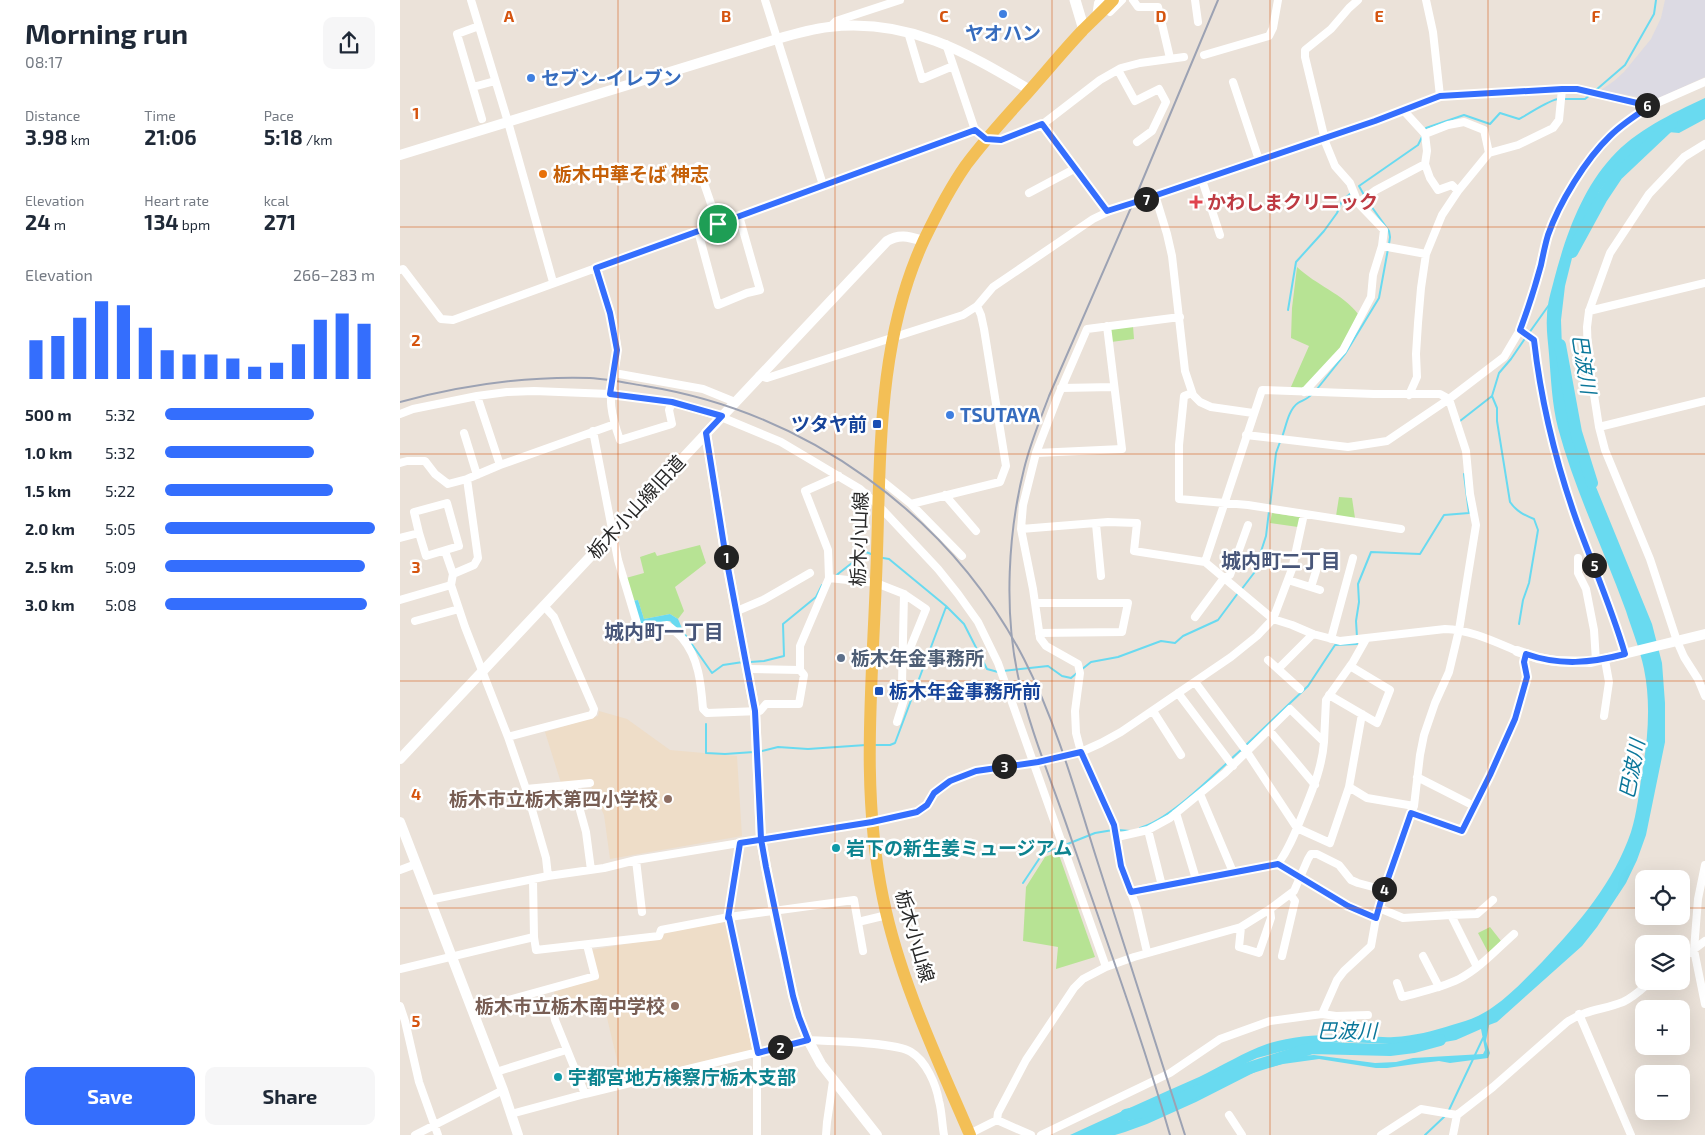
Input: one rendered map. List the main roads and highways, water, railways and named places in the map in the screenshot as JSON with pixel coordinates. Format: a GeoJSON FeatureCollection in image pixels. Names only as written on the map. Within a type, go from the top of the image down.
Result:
{"type":"FeatureCollection","features":[{"type":"Feature","properties":{"kind":"main road"},"geometry":{"type":"LineString","coordinates":[[1075,0],[1084,30]]}},
{"type":"Feature","properties":{"kind":"main road","name":"栃木小山線"},"geometry":{"type":"LineString","coordinates":[[969,1135],[903,970],[887,915],[872,822],[869,758],[880,478],[886,387],[893,338],[908,283],[924,241],[953,186],[986,139],[1084,30],[1114,0]]}},
{"type":"Feature","properties":{"kind":"water"},"geometry":{"type":"Polygon","coordinates":[[[1705,98],[1705,119],[1679,133],[1668,132],[1652,136],[1613,172],[1599,192],[1586,219],[1572,258],[1565,286],[1561,320],[1563,378],[1569,416],[1581,457],[1596,487],[1652,624],[1662,663],[1665,742],[1646,835],[1626,883],[1582,946],[1497,1022],[1489,1025],[1486,1041],[1490,1053],[1488,1058],[1450,1063],[1439,1061],[1387,1068],[1319,1059],[1283,1064],[1259,1070],[1196,1102],[1125,1132],[1115,1135],[1070,1135],[1267,1044],[1297,1037],[1318,1035],[1409,1036],[1479,1016],[1507,997],[1543,961],[1570,932],[1605,885],[1624,850],[1635,817],[1646,747],[1648,721],[1646,682],[1640,654],[1626,611],[1573,475],[1558,428],[1551,382],[1547,330],[1548,307],[1558,264],[1575,216],[1600,171],[1631,139],[1667,117],[1705,98]],[[1481,1029],[1456,1040],[1434,1044],[1409,1045],[1348,1042],[1314,1044],[1257,1058],[1146,1110],[1127,1121],[1147,1115],[1203,1092],[1247,1069],[1286,1057],[1314,1055],[1375,1063],[1396,1062],[1413,1058],[1483,1054],[1485,1050],[1481,1029]]]}},
{"type":"Feature","properties":{"kind":"water"},"geometry":{"type":"Polygon","coordinates":[[[638,600],[644,619],[670,614],[678,619],[684,633],[681,634],[670,621],[645,627],[640,626],[632,601],[638,600]]]}},
{"type":"Feature","properties":{"kind":"waterway"},"geometry":{"type":"LineString","coordinates":[[1596,90],[1625,65],[1654,14],[1656,0]]}},
{"type":"Feature","properties":{"kind":"waterway"},"geometry":{"type":"LineString","coordinates":[[1564,99],[1585,99],[1590,95]]}},
{"type":"Feature","properties":{"kind":"waterway"},"geometry":{"type":"LineString","coordinates":[[1425,130],[1426,128],[1464,115],[1490,124],[1500,113],[1519,119],[1545,104],[1559,99]]}},
{"type":"Feature","properties":{"kind":"waterway","name":"巴波川"},"geometry":{"type":"LineString","coordinates":[[1572,252],[1601,199],[1617,175],[1672,123]]}},
{"type":"Feature","properties":{"kind":"waterway"},"geometry":{"type":"LineString","coordinates":[[1364,195],[1359,186],[1418,145],[1422,137]]}},
{"type":"Feature","properties":{"kind":"waterway"},"geometry":{"type":"LineString","coordinates":[[1288,310],[1296,262],[1324,231],[1337,213],[1342,201],[1351,193]]}},
{"type":"Feature","properties":{"kind":"waterway"},"geometry":{"type":"LineString","coordinates":[[1366,199],[1389,231],[1389,244]]}},
{"type":"Feature","properties":{"kind":"waterway"},"geometry":{"type":"LineString","coordinates":[[1317,389],[1345,354],[1379,298],[1388,249]]}},
{"type":"Feature","properties":{"kind":"waterway"},"geometry":{"type":"LineString","coordinates":[[1529,333],[1549,305]]}},
{"type":"Feature","properties":{"kind":"waterway"},"geometry":{"type":"LineString","coordinates":[[1519,624],[1523,600],[1529,583],[1538,530],[1534,519],[1520,512],[1510,502],[1497,421],[1497,408],[1492,396],[1499,373],[1526,337]]}},
{"type":"Feature","properties":{"kind":"waterway","name":"巴波川"},"geometry":{"type":"LineString","coordinates":[[1560,345],[1576,432],[1592,483]]}},
{"type":"Feature","properties":{"kind":"waterway"},"geometry":{"type":"LineString","coordinates":[[1282,437],[1292,410],[1298,403],[1312,394]]}},
{"type":"Feature","properties":{"kind":"waterway"},"geometry":{"type":"LineString","coordinates":[[1460,421],[1492,396]]}},
{"type":"Feature","properties":{"kind":"waterway"},"geometry":{"type":"LineString","coordinates":[[1270,506],[1276,453],[1280,442]]}},
{"type":"Feature","properties":{"kind":"waterway"},"geometry":{"type":"LineString","coordinates":[[1357,637],[1358,584],[1371,552],[1420,554],[1444,515],[1469,513],[1464,474]]}},
{"type":"Feature","properties":{"kind":"waterway"},"geometry":{"type":"LineString","coordinates":[[1241,590],[1254,573],[1266,536],[1269,511]]}},
{"type":"Feature","properties":{"kind":"waterway"},"geometry":{"type":"LineString","coordinates":[[834,577],[866,552],[871,554]]}},
{"type":"Feature","properties":{"kind":"waterway"},"geometry":{"type":"LineString","coordinates":[[883,558],[889,559],[946,606],[964,624],[987,669],[998,672]]}},
{"type":"Feature","properties":{"kind":"waterway"},"geometry":{"type":"LineString","coordinates":[[750,662],[784,656],[783,624],[816,597],[822,585]]}},
{"type":"Feature","properties":{"kind":"waterway"},"geometry":{"type":"LineString","coordinates":[[1081,670],[1091,662],[1118,657],[1161,641],[1175,643],[1183,636],[1218,620],[1238,593]]}},
{"type":"Feature","properties":{"kind":"waterway"},"geometry":{"type":"LineString","coordinates":[[876,745],[895,743],[946,607]]}},
{"type":"Feature","properties":{"kind":"waterway"},"geometry":{"type":"LineString","coordinates":[[684,633],[712,673],[723,665],[743,662]]}},
{"type":"Feature","properties":{"kind":"waterway"},"geometry":{"type":"LineString","coordinates":[[1245,746],[1308,686],[1335,645],[1357,644],[1357,642]]}},
{"type":"Feature","properties":{"kind":"waterway"},"geometry":{"type":"LineString","coordinates":[[1003,671],[1048,666],[1062,676],[1071,678],[1077,673]]}},
{"type":"Feature","properties":{"kind":"waterway"},"geometry":{"type":"LineString","coordinates":[[706,724],[706,753],[754,752]]}},
{"type":"Feature","properties":{"kind":"waterway"},"geometry":{"type":"LineString","coordinates":[[762,751],[778,747],[808,749],[866,745]]}},
{"type":"Feature","properties":{"kind":"waterway"},"geometry":{"type":"LineString","coordinates":[[1231,759],[1242,749]]}},
{"type":"Feature","properties":{"kind":"waterway"},"geometry":{"type":"LineString","coordinates":[[1140,828],[1151,824],[1174,809],[1227,763]]}},
{"type":"Feature","properties":{"kind":"waterway"},"geometry":{"type":"LineString","coordinates":[[1065,845],[1095,833],[1113,830]]}},
{"type":"Feature","properties":{"kind":"waterway"},"geometry":{"type":"LineString","coordinates":[[1118,830],[1130,831]]}},
{"type":"Feature","properties":{"kind":"waterway"},"geometry":{"type":"LineString","coordinates":[[1023,883],[1043,853],[1061,847]]}},
{"type":"Feature","properties":{"kind":"waterway"},"geometry":{"type":"LineString","coordinates":[[1449,1110],[1483,1038]]}},
{"type":"Feature","properties":{"kind":"waterway","name":"巴波川"},"geometry":{"type":"LineString","coordinates":[[1126,1115],[1160,1108],[1246,1069],[1312,1048],[1390,1050],[1414,1047],[1440,1040]]}},
{"type":"Feature","properties":{"kind":"waterway"},"geometry":{"type":"LineString","coordinates":[[1425,1135],[1445,1116]]}},
{"type":"Feature","properties":{"kind":"railway"},"geometry":{"type":"LineString","coordinates":[[1170,1135],[1135,1023],[1042,758],[1023,697],[1011,625],[1011,545],[1014,519],[1026,460],[1035,432],[1218,0]]}},
{"type":"Feature","properties":{"kind":"railway"},"geometry":{"type":"LineString","coordinates":[[400,402],[471,386],[518,380],[566,378],[611,380],[704,399],[762,419],[816,446],[867,478],[914,516],[956,559],[993,607],[1024,659],[1046,707],[1072,782],[1185,1135]]}},
{"type":"Feature","properties":{"kind":"place","name":"ヤオハン"},"geometry":{"type":"Point","coordinates":[1003,14]}},
{"type":"Feature","properties":{"kind":"place","name":"セブン-イレブン"},"geometry":{"type":"Point","coordinates":[531,78]}},
{"type":"Feature","properties":{"kind":"place","name":"栃木中華そば 神志"},"geometry":{"type":"Point","coordinates":[543,174]}},
{"type":"Feature","properties":{"kind":"place","name":"かわしまクリニック"},"geometry":{"type":"Point","coordinates":[1196,202]}},
{"type":"Feature","properties":{"kind":"place","name":"TSUTAYA"},"geometry":{"type":"Point","coordinates":[950,415]}},
{"type":"Feature","properties":{"kind":"place","name":"ツタヤ前"},"geometry":{"type":"Point","coordinates":[877,424]}},
{"type":"Feature","properties":{"kind":"place","name":"栃木年金事務所"},"geometry":{"type":"Point","coordinates":[841,658]}},
{"type":"Feature","properties":{"kind":"place","name":"栃木年金事務所前"},"geometry":{"type":"Point","coordinates":[879,691]}},
{"type":"Feature","properties":{"kind":"place","name":"栃木市立栃木第四小学校"},"geometry":{"type":"Point","coordinates":[668,799]}},
{"type":"Feature","properties":{"kind":"place","name":"岩下の新生姜ミュージアム"},"geometry":{"type":"Point","coordinates":[836,848]}},
{"type":"Feature","properties":{"kind":"place","name":"栃木市立栃木南中学校"},"geometry":{"type":"Point","coordinates":[675,1006]}},
{"type":"Feature","properties":{"kind":"place","name":"宇都宮地方検察庁栃木支部"},"geometry":{"type":"Point","coordinates":[558,1077]}},
{"type":"Feature","properties":{"kind":"district","name":"城内町二丁目"},"geometry":{"type":"Point","coordinates":[1281,561]}},
{"type":"Feature","properties":{"kind":"district","name":"城内町一丁目"},"geometry":{"type":"Point","coordinates":[664,632]}}]}
